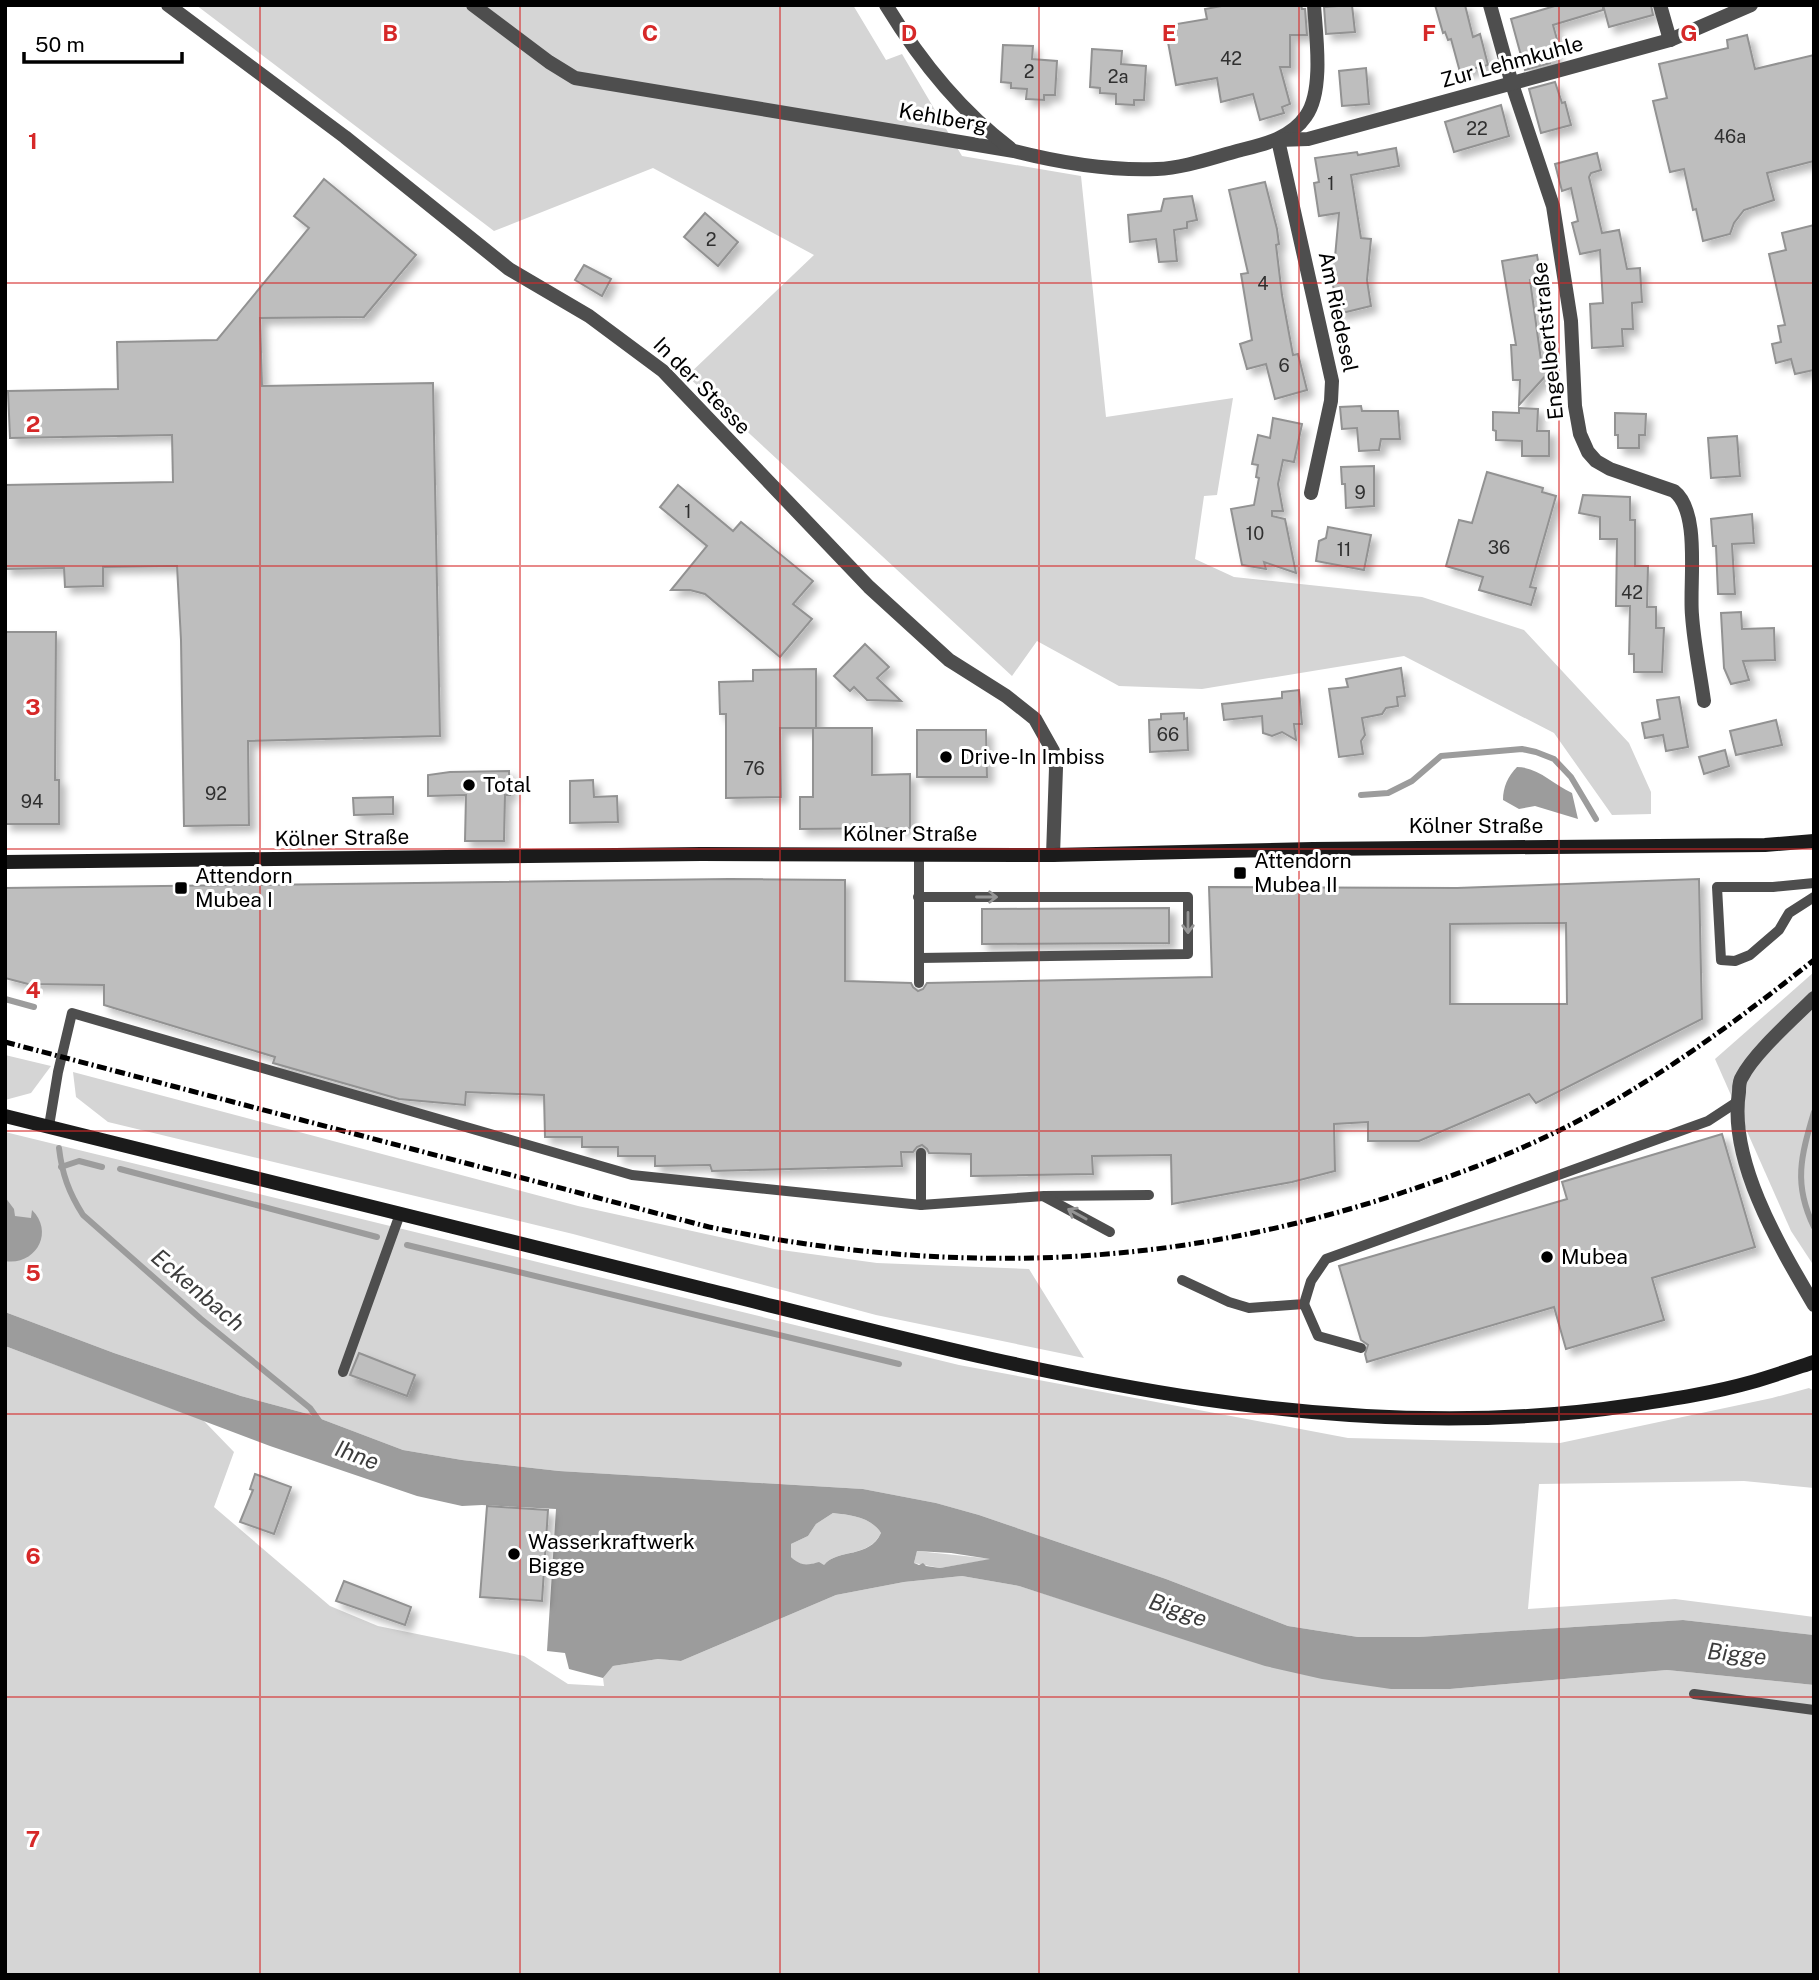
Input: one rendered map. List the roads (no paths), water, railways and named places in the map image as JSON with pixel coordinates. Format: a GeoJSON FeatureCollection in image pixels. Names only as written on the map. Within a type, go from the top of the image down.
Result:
{"type":"FeatureCollection","features":[{"type":"Feature","properties":{"kind":"main road","name":"Kölner Straße"},"geometry":{"type":"LineString","coordinates":[[5,862],[701,854],[1053,855],[1313,849],[1765,845],[1814,841]]}},
{"type":"Feature","properties":{"kind":"main road"},"geometry":{"type":"LineString","coordinates":[[5,1116],[934,1347],[1142,1390],[1227,1403],[1381,1417],[1539,1416],[1688,1396],[1751,1382],[1814,1362]]}},
{"type":"Feature","properties":{"kind":"street","name":"In der Stesse"},"geometry":{"type":"LineString","coordinates":[[168,5],[345,137],[509,269],[589,316],[663,371],[869,587],[949,660],[1006,696],[1035,719],[1053,751],[1056,768],[1053,855]]}},
{"type":"Feature","properties":{"kind":"street","name":"Kehlberg"},"geometry":{"type":"LineString","coordinates":[[473,5],[549,62],[575,78],[1014,151],[1058,162],[1106,168],[1159,169],[1202,161],[1278,140],[1306,117],[1312,103],[1317,63],[1314,5]]}},
{"type":"Feature","properties":{"kind":"street"},"geometry":{"type":"LineString","coordinates":[[886,5],[909,44],[960,104],[985,130],[1014,151]]}},
{"type":"Feature","properties":{"kind":"street","name":"Engelbertstraße"},"geometry":{"type":"LineString","coordinates":[[1490,5],[1512,84],[1553,206],[1571,321],[1575,406],[1580,434],[1588,452],[1596,461],[1610,470],[1674,491],[1681,496],[1685,504],[1692,548],[1691,613],[1704,701]]}},
{"type":"Feature","properties":{"kind":"street"},"geometry":{"type":"LineString","coordinates":[[1660,5],[1670,40]]}},
{"type":"Feature","properties":{"kind":"street","name":"Zur Lehmkuhle"},"geometry":{"type":"LineString","coordinates":[[1278,140],[1308,139],[1670,40],[1751,5]]}},
{"type":"Feature","properties":{"kind":"street","name":"Am Riedesel"},"geometry":{"type":"LineString","coordinates":[[1278,140],[1332,381],[1331,401],[1311,493]]}},
{"type":"Feature","properties":{"kind":"street"},"geometry":{"type":"LineString","coordinates":[[1814,998],[1764,1049],[1741,1078],[1737,1102],[1737,1138],[1765,1217],[1814,1305]]}},
{"type":"Feature","properties":{"kind":"lane"},"geometry":{"type":"LineString","coordinates":[[919,855],[919,983]]}},
{"type":"Feature","properties":{"kind":"lane"},"geometry":{"type":"LineString","coordinates":[[1814,883],[1773,887],[1717,887],[1721,960],[1735,961],[1750,955],[1779,930],[1789,913],[1814,897]]}},
{"type":"Feature","properties":{"kind":"lane"},"geometry":{"type":"LineString","coordinates":[[918,897],[1188,897],[1188,954],[919,958]]}},
{"type":"Feature","properties":{"kind":"lane"},"geometry":{"type":"LineString","coordinates":[[49,1126],[72,1013],[632,1175],[921,1205],[1044,1196],[1149,1195]]}},
{"type":"Feature","properties":{"kind":"lane"},"geometry":{"type":"LineString","coordinates":[[1361,1348],[1318,1336],[1304,1304],[1311,1281],[1326,1259],[1708,1121],[1737,1102]]}},
{"type":"Feature","properties":{"kind":"lane"},"geometry":{"type":"LineString","coordinates":[[921,1153],[921,1205]]}},
{"type":"Feature","properties":{"kind":"lane"},"geometry":{"type":"LineString","coordinates":[[1044,1196],[1110,1233]]}},
{"type":"Feature","properties":{"kind":"lane"},"geometry":{"type":"LineString","coordinates":[[343,1372],[400,1214]]}},
{"type":"Feature","properties":{"kind":"lane"},"geometry":{"type":"LineString","coordinates":[[1182,1280],[1249,1308],[1304,1304]]}},
{"type":"Feature","properties":{"kind":"lane"},"geometry":{"type":"LineString","coordinates":[[1695,1694],[1814,1710]]}},
{"type":"Feature","properties":{"kind":"water"},"geometry":{"type":"Polygon","coordinates":[[[1517,767],[1539,773],[1572,793],[1578,819],[1535,806],[1519,809],[1503,800],[1507,782],[1517,767]]]}},
{"type":"Feature","properties":{"kind":"water"},"geometry":{"type":"Polygon","coordinates":[[[5,1197],[14,1209],[15,1216],[31,1218],[32,1210],[42,1228],[41,1238],[33,1253],[16,1261],[5,1261],[5,1197]]]}},
{"type":"Feature","properties":{"kind":"water"},"geometry":{"type":"Polygon","coordinates":[[[5,1312],[114,1353],[241,1396],[308,1414],[403,1450],[462,1460],[559,1471],[863,1489],[936,1503],[1166,1579],[1288,1626],[1358,1637],[1419,1637],[1683,1620],[1814,1635],[1814,1685],[1667,1670],[1450,1689],[1391,1689],[1322,1679],[1265,1666],[1019,1586],[962,1576],[904,1582],[836,1595],[681,1661],[658,1659],[613,1666],[603,1678],[569,1669],[565,1653],[547,1651],[556,1509],[462,1506],[417,1496],[270,1446],[5,1346],[5,1312]],[[833,1513],[816,1524],[808,1536],[791,1544],[791,1557],[802,1564],[819,1562],[824,1565],[837,1556],[869,1547],[881,1533],[866,1520],[833,1513]],[[917,1551],[914,1563],[940,1568],[990,1559],[951,1553],[917,1551]]]}},
{"type":"Feature","properties":{"kind":"waterway"},"geometry":{"type":"LineString","coordinates":[[1361,795],[1388,793],[1412,781],[1441,756],[1522,749],[1554,759],[1571,777],[1596,819]]}},
{"type":"Feature","properties":{"kind":"waterway","name":"Eckenbach"},"geometry":{"type":"LineString","coordinates":[[5,999],[34,1007]]}},
{"type":"Feature","properties":{"kind":"waterway"},"geometry":{"type":"LineString","coordinates":[[1814,1112],[1801,1170],[1803,1197],[1814,1227]]}},
{"type":"Feature","properties":{"kind":"waterway","name":"Eckenbach"},"geometry":{"type":"LineString","coordinates":[[59,1148],[67,1183],[83,1215],[201,1319],[310,1408],[322,1425]]}},
{"type":"Feature","properties":{"kind":"waterway"},"geometry":{"type":"LineString","coordinates":[[61,1167],[79,1161],[102,1167]]}},
{"type":"Feature","properties":{"kind":"waterway"},"geometry":{"type":"LineString","coordinates":[[120,1169],[377,1237]]}},
{"type":"Feature","properties":{"kind":"waterway"},"geometry":{"type":"LineString","coordinates":[[407,1245],[899,1364]]}},
{"type":"Feature","properties":{"kind":"railway"},"geometry":{"type":"LineString","coordinates":[[5,1042],[709,1227],[798,1243],[886,1253],[973,1258],[1059,1257],[1145,1250],[1231,1237],[1317,1218],[1404,1192],[1490,1161],[1574,1123],[1637,1087],[1727,1026],[1814,960]]}},
{"type":"Feature","properties":{"kind":"place","name":"Drive-In Imbiss"},"geometry":{"type":"Point","coordinates":[946,757]}},
{"type":"Feature","properties":{"kind":"place","name":"Total"},"geometry":{"type":"Point","coordinates":[469,785]}},
{"type":"Feature","properties":{"kind":"place","name":"Attendorn Mubea II"},"geometry":{"type":"Point","coordinates":[1240,873]}},
{"type":"Feature","properties":{"kind":"place","name":"Attendorn Mubea I"},"geometry":{"type":"Point","coordinates":[181,888]}},
{"type":"Feature","properties":{"kind":"place","name":"Mubea"},"geometry":{"type":"Point","coordinates":[1547,1257]}},
{"type":"Feature","properties":{"kind":"place","name":"Wasserkraftwerk Bigge"},"geometry":{"type":"Point","coordinates":[514,1554]}},
{"type":"Feature","properties":{"kind":"water label","name":"Ihne"},"geometry":{"type":"Point","coordinates":[357,1455]}},
{"type":"Feature","properties":{"kind":"water label","name":"Bigge"},"geometry":{"type":"Point","coordinates":[1178,1610]}},
{"type":"Feature","properties":{"kind":"water label","name":"Bigge"},"geometry":{"type":"Point","coordinates":[1737,1654]}}]}
